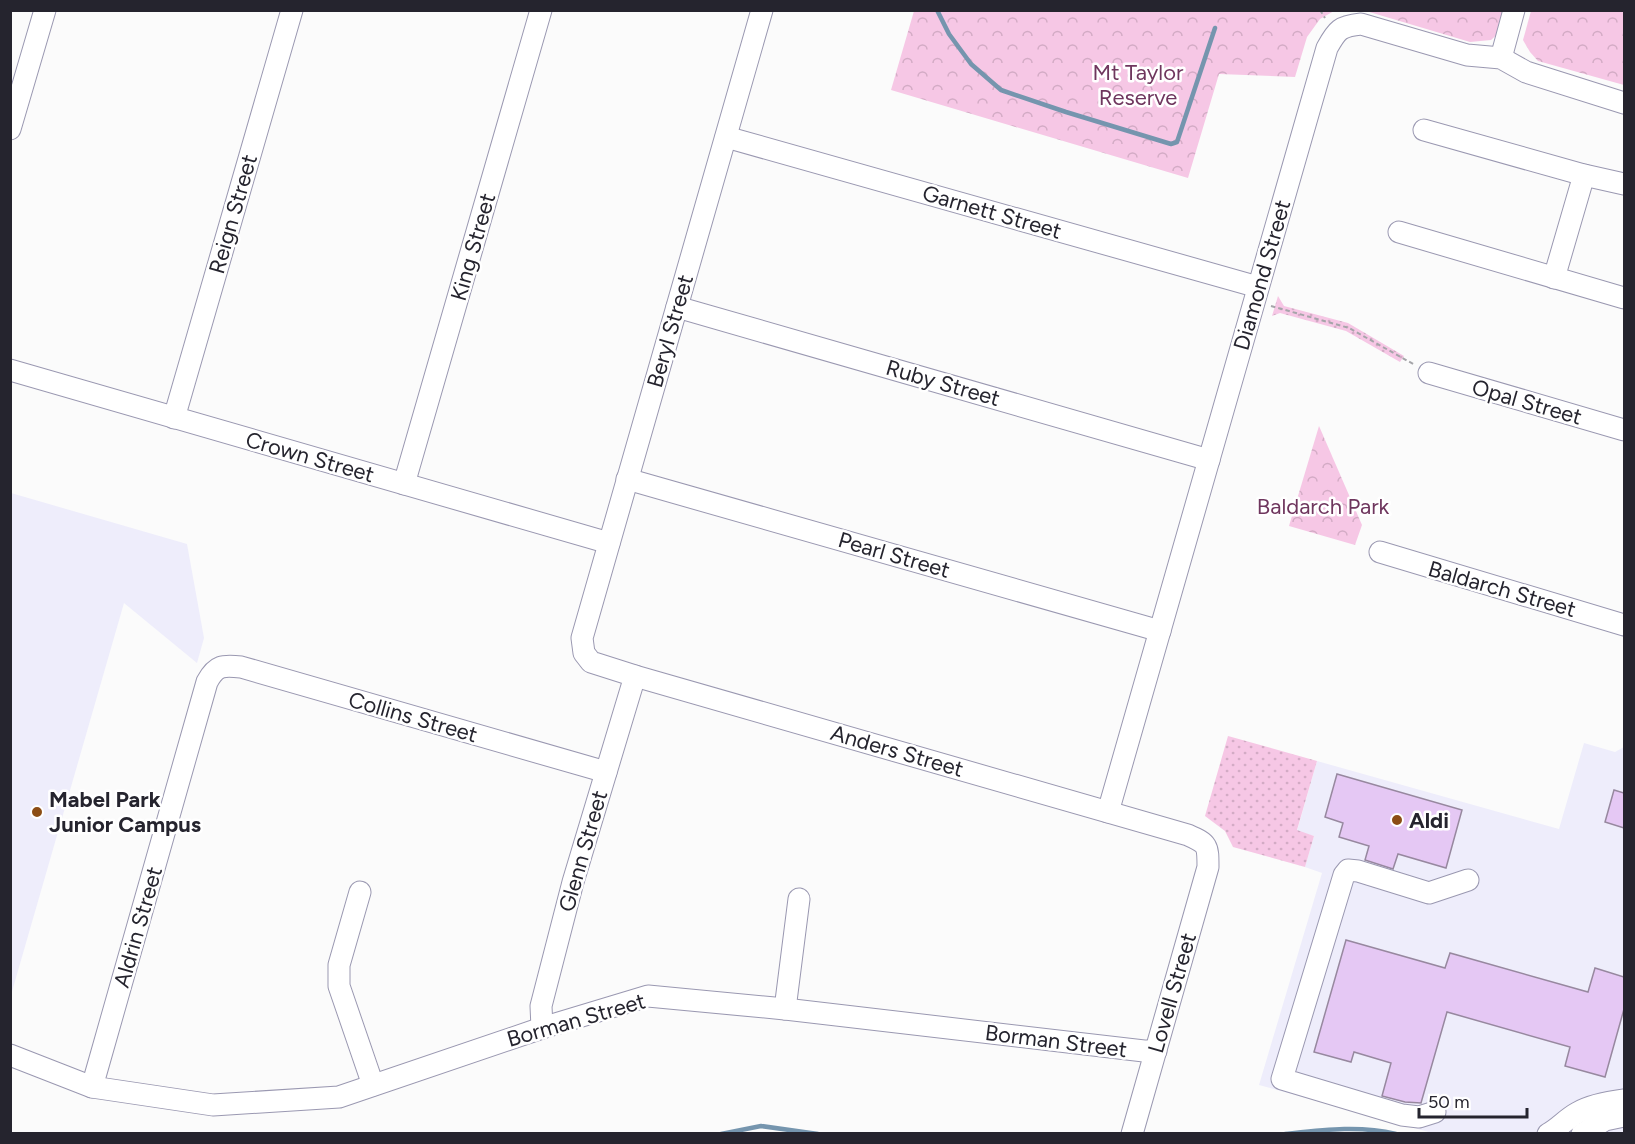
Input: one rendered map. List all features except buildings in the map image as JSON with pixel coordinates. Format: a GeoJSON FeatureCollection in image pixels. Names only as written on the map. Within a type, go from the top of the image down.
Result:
{"type":"FeatureCollection","features":[{"type":"Feature","properties":{"kind":"street"},"geometry":{"type":"LineString","coordinates":[[10,129],[45,10]]}},
{"type":"Feature","properties":{"kind":"street","name":"Reign Street"},"geometry":{"type":"LineString","coordinates":[[174,418],[292,10]]}},
{"type":"Feature","properties":{"kind":"street","name":"King Street"},"geometry":{"type":"LineString","coordinates":[[404,484],[541,10]]}},
{"type":"Feature","properties":{"kind":"street","name":"Beryl Street"},"geometry":{"type":"LineString","coordinates":[[584,653],[582,638],[762,10]]}},
{"type":"Feature","properties":{"kind":"street"},"geometry":{"type":"LineString","coordinates":[[1501,58],[1514,10]]}},
{"type":"Feature","properties":{"kind":"street","name":"Diamond Street"},"geometry":{"type":"LineString","coordinates":[[1108,812],[1327,48],[1336,32],[1346,26],[1361,24],[1467,55],[1501,58],[1526,72],[1624,103]]}},
{"type":"Feature","properties":{"kind":"street"},"geometry":{"type":"LineString","coordinates":[[1424,130],[1624,184]]}},
{"type":"Feature","properties":{"kind":"street","name":"Garnett Street"},"geometry":{"type":"LineString","coordinates":[[726,137],[1256,294]]}},
{"type":"Feature","properties":{"kind":"street"},"geometry":{"type":"LineString","coordinates":[[1554,278],[1584,175]]}},
{"type":"Feature","properties":{"kind":"street"},"geometry":{"type":"LineString","coordinates":[[1399,232],[1624,298]]}},
{"type":"Feature","properties":{"kind":"street","name":"Ruby Street"},"geometry":{"type":"LineString","coordinates":[[677,307],[1209,460]]}},
{"type":"Feature","properties":{"kind":"street","name":"Crown Street"},"geometry":{"type":"LineString","coordinates":[[10,370],[609,543]]}},
{"type":"Feature","properties":{"kind":"street","name":"Opal Street"},"geometry":{"type":"LineString","coordinates":[[1429,374],[1624,430]]}},
{"type":"Feature","properties":{"kind":"street","name":"Pearl Street"},"geometry":{"type":"LineString","coordinates":[[627,479],[1160,631]]}},
{"type":"Feature","properties":{"kind":"street","name":"Baldarch Street"},"geometry":{"type":"LineString","coordinates":[[1380,552],[1624,625]]}},
{"type":"Feature","properties":{"kind":"street","name":"Anders Street"},"geometry":{"type":"LineString","coordinates":[[584,653],[591,663],[1188,835],[1203,842],[1208,852]]}},
{"type":"Feature","properties":{"kind":"street","name":"Collins Street"},"geometry":{"type":"LineString","coordinates":[[219,667],[241,667],[606,772]]}},
{"type":"Feature","properties":{"kind":"street","name":"Aldrin Street"},"geometry":{"type":"LineString","coordinates":[[92,1087],[207,682],[219,667]]}},
{"type":"Feature","properties":{"kind":"street","name":"Glenn Street"},"geometry":{"type":"LineString","coordinates":[[542,1028],[541,1006],[573,882],[635,676]]}},
{"type":"Feature","properties":{"kind":"street","name":"Lovell Street"},"geometry":{"type":"LineString","coordinates":[[1132,1134],[1208,867],[1208,852]]}},
{"type":"Feature","properties":{"kind":"street"},"geometry":{"type":"LineString","coordinates":[[1435,1112],[1419,1117],[1402,1115],[1282,1079],[1344,875],[1348,870],[1429,893],[1468,880]]}},
{"type":"Feature","properties":{"kind":"street"},"geometry":{"type":"LineString","coordinates":[[360,892],[339,965],[339,986],[373,1084]]}},
{"type":"Feature","properties":{"kind":"street"},"geometry":{"type":"LineString","coordinates":[[785,1010],[799,899]]}},
{"type":"Feature","properties":{"kind":"street","name":"Borman Street"},"geometry":{"type":"LineString","coordinates":[[10,1055],[92,1087],[213,1106],[339,1097],[542,1028],[648,996],[1156,1051]]}},
{"type":"Feature","properties":{"kind":"street"},"geometry":{"type":"LineString","coordinates":[[1548,1134],[1575,1114],[1602,1104],[1620,1091]]}},
{"type":"Feature","properties":{"kind":"street"},"geometry":{"type":"LineString","coordinates":[[1582,1134],[1605,1120],[1624,1116]]}},
{"type":"Feature","properties":{"kind":"path"},"geometry":{"type":"LineString","coordinates":[[1256,294],[1349,328],[1429,374]]}},
{"type":"Feature","properties":{"kind":"shaded area","name":"Mabel Park Junior Campus"},"geometry":{"type":"Polygon","coordinates":[[[11,493],[187,544],[204,638],[197,663],[124,603],[11,995],[11,493]]]}},
{"type":"Feature","properties":{"kind":"shaded area"},"geometry":{"type":"Polygon","coordinates":[[[1584,743],[1615,752],[1624,747],[1624,1133],[1432,1133],[1259,1085],[1322,873],[1305,867],[1314,836],[1297,831],[1317,761],[1559,829],[1584,743]]]}},
{"type":"Feature","properties":{"kind":"green space","name":"Mt Taylor Reserve"},"geometry":{"type":"Polygon","coordinates":[[[914,10],[1334,11],[1320,19],[1307,37],[1295,77],[1219,74],[1188,178],[891,90],[914,10]]]}},
{"type":"Feature","properties":{"kind":"green space"},"geometry":{"type":"Polygon","coordinates":[[[1366,11],[1506,11],[1500,32],[1491,40],[1470,42],[1366,11]]]}},
{"type":"Feature","properties":{"kind":"green space"},"geometry":{"type":"Polygon","coordinates":[[[1531,11],[1624,11],[1624,85],[1538,61],[1523,40],[1531,11]]]}},
{"type":"Feature","properties":{"kind":"green space"},"geometry":{"type":"Polygon","coordinates":[[[1278,296],[1284,306],[1348,323],[1404,356],[1400,362],[1346,331],[1280,313],[1272,316],[1278,296]]]}},
{"type":"Feature","properties":{"kind":"green space","name":"Baldarch Park"},"geometry":{"type":"Polygon","coordinates":[[[1319,426],[1362,525],[1355,545],[1289,526],[1319,426]]]}},
{"type":"Feature","properties":{"kind":"green space"},"geometry":{"type":"Polygon","coordinates":[[[1228,736],[1317,761],[1297,830],[1314,836],[1305,867],[1233,847],[1225,831],[1205,816],[1228,736]]]}},
{"type":"Feature","properties":{"kind":"waterway"},"geometry":{"type":"LineString","coordinates":[[937,10],[949,34],[971,64],[1001,90],[1171,144],[1177,142],[1215,28]]}},
{"type":"Feature","properties":{"kind":"waterway"},"geometry":{"type":"LineString","coordinates":[[721,1134],[761,1126],[818,1134]]}},
{"type":"Feature","properties":{"kind":"waterway"},"geometry":{"type":"LineString","coordinates":[[1285,1134],[1354,1129],[1396,1134]]}},
{"type":"Feature","properties":{"kind":"place","name":"Mabel Park Junior Campus"},"geometry":{"type":"Point","coordinates":[37,812]}},
{"type":"Feature","properties":{"kind":"place","name":"Aldi"},"geometry":{"type":"Point","coordinates":[1397,820]}}]}
